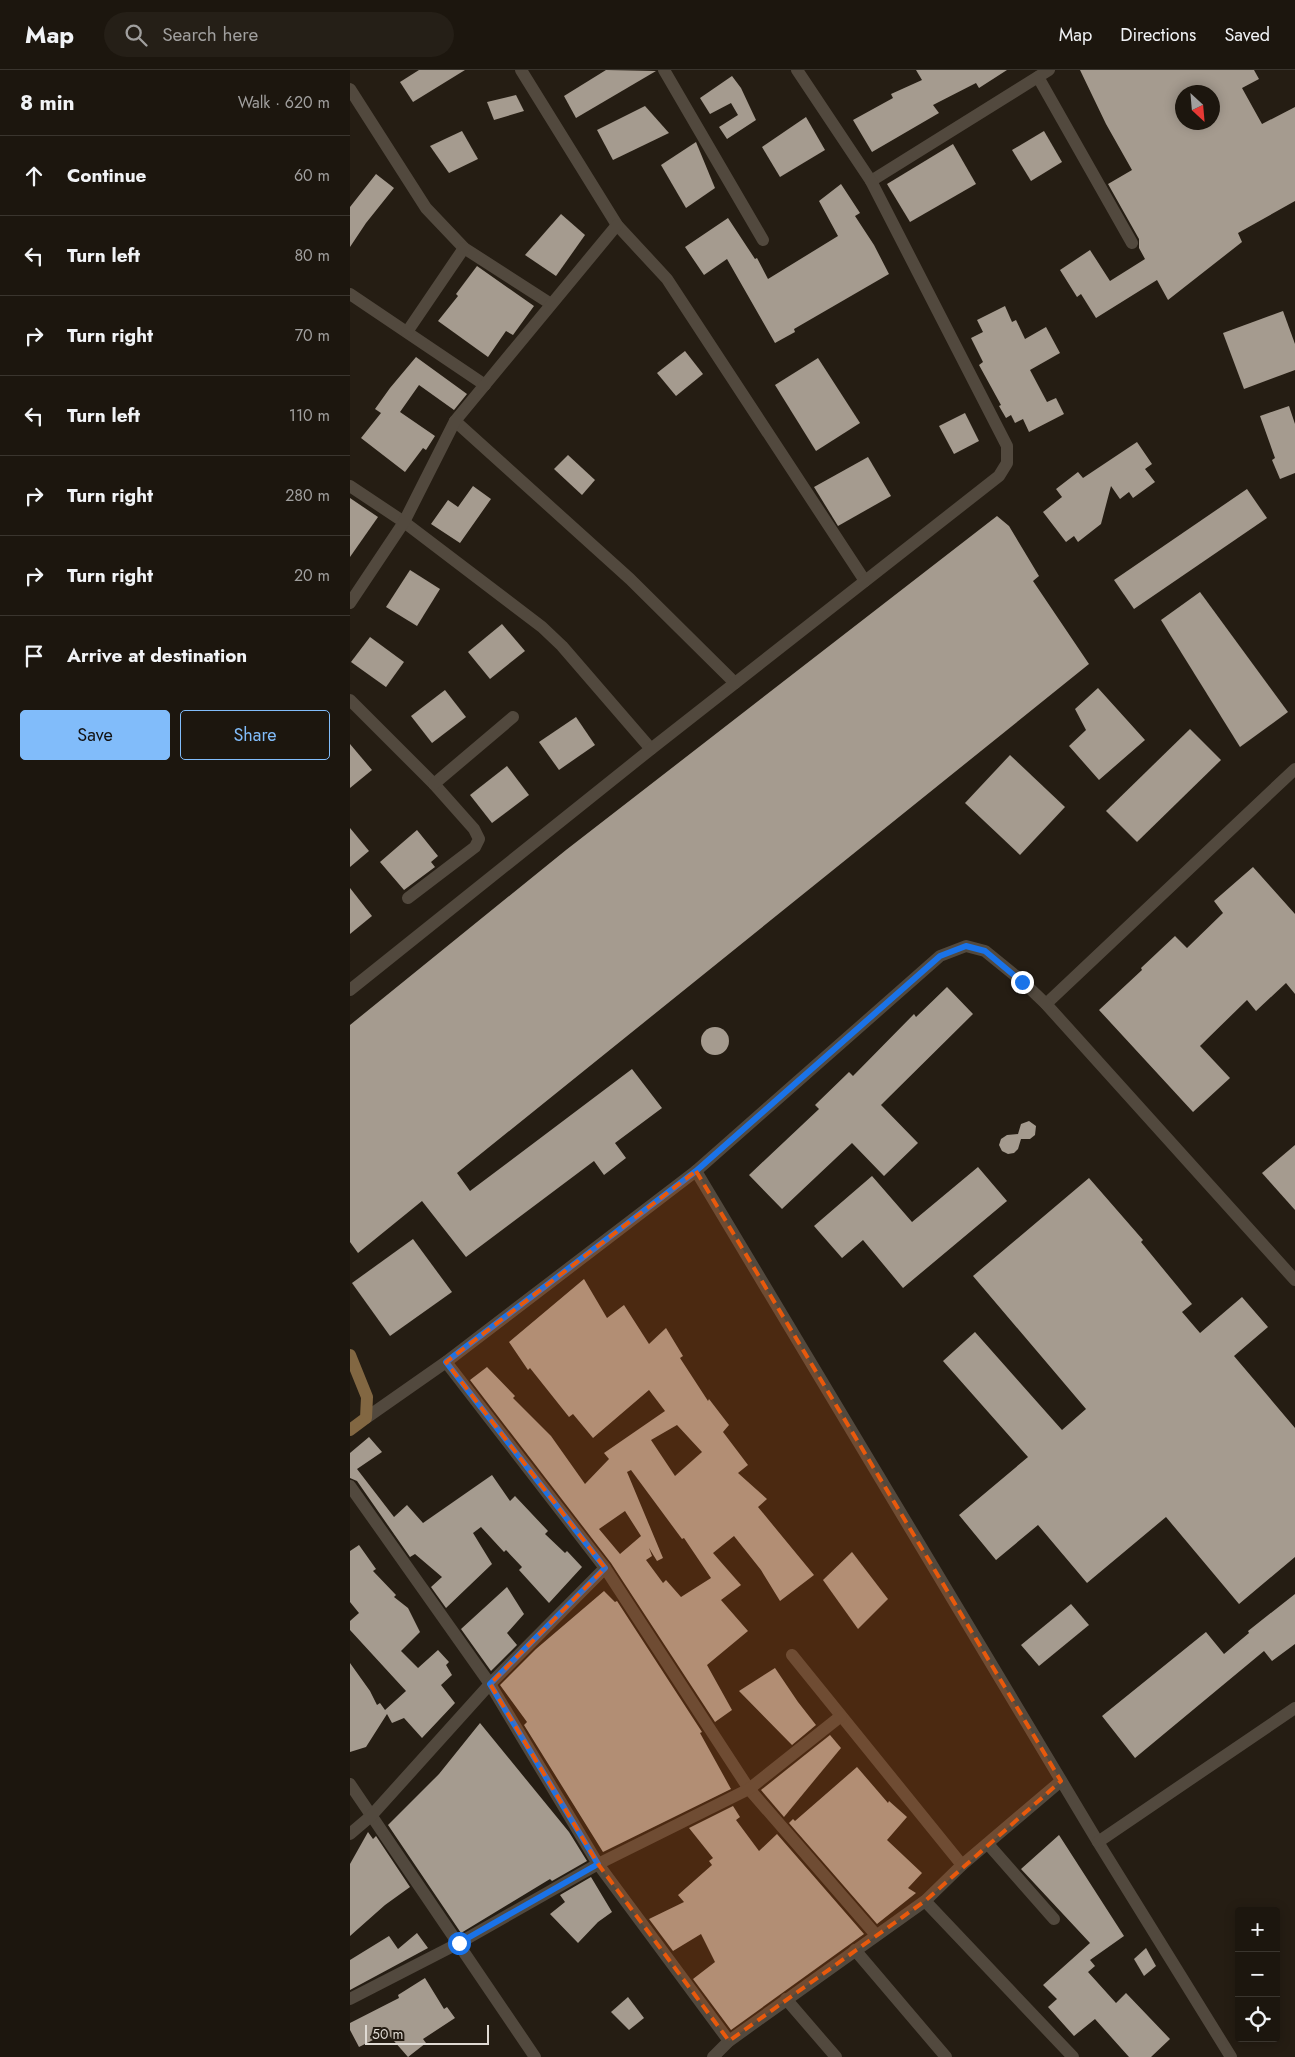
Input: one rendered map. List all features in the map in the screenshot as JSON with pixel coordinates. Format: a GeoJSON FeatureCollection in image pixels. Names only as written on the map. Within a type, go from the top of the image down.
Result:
{"type":"FeatureCollection","features":[{"type":"Feature","properties":{"kind":"main road"},"geometry":{"type":"LineString","coordinates":[[350,1355],[367,1397],[366,1418],[350,1430]]}},
{"type":"Feature","properties":{"kind":"street"},"geometry":{"type":"LineString","coordinates":[[521,70],[617,225],[667,279],[865,581]]}},
{"type":"Feature","properties":{"kind":"street"},"geometry":{"type":"LineString","coordinates":[[664,70],[763,240]]}},
{"type":"Feature","properties":{"kind":"street"},"geometry":{"type":"LineString","coordinates":[[350,990],[651,749],[999,476],[1007,463],[1007,446],[870,181],[797,70]]}},
{"type":"Feature","properties":{"kind":"street"},"geometry":{"type":"LineString","coordinates":[[870,181],[1044,73],[1132,243]]}},
{"type":"Feature","properties":{"kind":"street"},"geometry":{"type":"LineString","coordinates":[[350,89],[426,208],[464,248],[552,304]]}},
{"type":"Feature","properties":{"kind":"street"},"geometry":{"type":"LineString","coordinates":[[350,603],[404,522],[455,421],[617,225]]}},
{"type":"Feature","properties":{"kind":"street"},"geometry":{"type":"LineString","coordinates":[[407,332],[464,248]]}},
{"type":"Feature","properties":{"kind":"street"},"geometry":{"type":"LineString","coordinates":[[350,294],[485,385]]}},
{"type":"Feature","properties":{"kind":"street"},"geometry":{"type":"LineString","coordinates":[[455,421],[630,579],[735,683]]}},
{"type":"Feature","properties":{"kind":"street"},"geometry":{"type":"LineString","coordinates":[[350,486],[404,522],[542,627],[562,646],[651,749]]}},
{"type":"Feature","properties":{"kind":"street"},"geometry":{"type":"LineString","coordinates":[[350,700],[434,784],[474,829],[479,838],[475,847],[408,898]]}},
{"type":"Feature","properties":{"kind":"street"},"geometry":{"type":"LineString","coordinates":[[434,784],[513,717]]}},
{"type":"Feature","properties":{"kind":"street"},"geometry":{"type":"LineString","coordinates":[[1046,1004],[1295,769]]}},
{"type":"Feature","properties":{"kind":"street"},"geometry":{"type":"LineString","coordinates":[[366,1418],[446,1362],[696,1171],[940,956],[966,946],[985,951],[1046,1004],[1295,1280]]}},
{"type":"Feature","properties":{"kind":"street"},"geometry":{"type":"LineString","coordinates":[[696,1171],[1061,1781],[1231,2057]]}},
{"type":"Feature","properties":{"kind":"street"},"geometry":{"type":"LineString","coordinates":[[446,1362],[605,1568],[749,1789],[876,1935]]}},
{"type":"Feature","properties":{"kind":"street"},"geometry":{"type":"LineString","coordinates":[[350,1486],[490,1684],[598,1864],[729,2041]]}},
{"type":"Feature","properties":{"kind":"street"},"geometry":{"type":"LineString","coordinates":[[350,1834],[371,1816],[490,1684],[605,1568]]}},
{"type":"Feature","properties":{"kind":"street"},"geometry":{"type":"LineString","coordinates":[[792,1655],[962,1865]]}},
{"type":"Feature","properties":{"kind":"street"},"geometry":{"type":"LineString","coordinates":[[1098,1842],[1295,1708]]}},
{"type":"Feature","properties":{"kind":"street"},"geometry":{"type":"LineString","coordinates":[[350,1999],[459,1943],[598,1864],[749,1789],[841,1716]]}},
{"type":"Feature","properties":{"kind":"street"},"geometry":{"type":"LineString","coordinates":[[713,2057],[729,2041],[925,1900],[962,1865],[1061,1781]]}},
{"type":"Feature","properties":{"kind":"street"},"geometry":{"type":"LineString","coordinates":[[350,1784],[535,2057]]}},
{"type":"Feature","properties":{"kind":"street"},"geometry":{"type":"LineString","coordinates":[[988,1844],[1054,1919]]}},
{"type":"Feature","properties":{"kind":"street"},"geometry":{"type":"LineString","coordinates":[[925,1900],[1073,2057]]}},
{"type":"Feature","properties":{"kind":"street"},"geometry":{"type":"LineString","coordinates":[[855,1950],[946,2057]]}},
{"type":"Feature","properties":{"kind":"street"},"geometry":{"type":"LineString","coordinates":[[786,1999],[836,2057]]}},
{"type":"Feature","properties":{"kind":"highlighted area"},"geometry":{"type":"Polygon","coordinates":[[[696,1171],[1061,1781],[925,1901],[729,2041],[598,1864],[490,1684],[605,1568],[446,1362],[696,1171]]]}},
{"type":"Feature","properties":{"kind":"building"},"geometry":{"type":"Polygon","coordinates":[[[419,70],[465,70],[413,102],[400,82],[419,70]]]}},
{"type":"Feature","properties":{"kind":"building"},"geometry":{"type":"Polygon","coordinates":[[[606,70],[656,71],[576,118],[564,96],[606,70]]]}},
{"type":"Feature","properties":{"kind":"building"},"geometry":{"type":"Polygon","coordinates":[[[916,70],[1007,70],[979,88],[976,83],[933,105],[939,113],[872,152],[853,120],[893,98],[891,94],[922,80],[916,70]]]}},
{"type":"Feature","properties":{"kind":"building"},"geometry":{"type":"Polygon","coordinates":[[[1080,70],[1254,70],[1259,79],[1242,88],[1262,124],[1295,107],[1295,201],[1238,233],[1242,242],[1168,300],[1157,280],[1096,318],[1081,294],[1077,297],[1060,270],[1090,250],[1110,281],[1145,259],[1139,248],[1139,239],[1108,184],[1132,170],[1106,124],[1080,70]]]}},
{"type":"Feature","properties":{"kind":"building"},"geometry":{"type":"Polygon","coordinates":[[[732,76],[741,88],[756,120],[727,139],[719,127],[738,115],[731,103],[710,114],[700,98],[732,76]]]}},
{"type":"Feature","properties":{"kind":"building"},"geometry":{"type":"Polygon","coordinates":[[[516,95],[524,111],[494,120],[487,102],[516,95]]]}},
{"type":"Feature","properties":{"kind":"building"},"geometry":{"type":"Polygon","coordinates":[[[645,106],[669,133],[613,160],[597,130],[645,106]]]}},
{"type":"Feature","properties":{"kind":"building"},"geometry":{"type":"Polygon","coordinates":[[[806,117],[825,150],[780,177],[762,147],[806,117]]]}},
{"type":"Feature","properties":{"kind":"building"},"geometry":{"type":"Polygon","coordinates":[[[462,131],[478,159],[449,173],[430,146],[462,131]]]}},
{"type":"Feature","properties":{"kind":"building"},"geometry":{"type":"Polygon","coordinates":[[[1044,131],[1062,162],[1031,181],[1012,150],[1044,131]]]}},
{"type":"Feature","properties":{"kind":"building"},"geometry":{"type":"Polygon","coordinates":[[[696,142],[715,188],[686,208],[661,165],[696,142]]]}},
{"type":"Feature","properties":{"kind":"building"},"geometry":{"type":"Polygon","coordinates":[[[953,144],[976,184],[910,222],[887,184],[953,144]]]}},
{"type":"Feature","properties":{"kind":"building"},"geometry":{"type":"Polygon","coordinates":[[[376,174],[394,188],[366,223],[350,247],[350,207],[376,174]]]}},
{"type":"Feature","properties":{"kind":"building"},"geometry":{"type":"Polygon","coordinates":[[[841,184],[860,213],[855,216],[874,245],[889,274],[794,329],[795,332],[775,343],[727,259],[704,275],[685,247],[728,218],[755,259],[757,258],[768,279],[838,236],[819,201],[841,184]]]}},
{"type":"Feature","properties":{"kind":"building"},"geometry":{"type":"Polygon","coordinates":[[[561,214],[585,235],[556,276],[525,255],[561,214]]]}},
{"type":"Feature","properties":{"kind":"building"},"geometry":{"type":"Polygon","coordinates":[[[477,266],[534,306],[513,335],[506,331],[488,357],[438,321],[458,296],[456,294],[477,266]]]}},
{"type":"Feature","properties":{"kind":"building"},"geometry":{"type":"Polygon","coordinates":[[[1005,306],[1012,322],[1016,320],[1025,339],[1046,327],[1060,353],[1030,370],[1047,402],[1056,398],[1064,414],[1029,432],[1023,419],[1015,423],[1011,415],[1006,418],[979,365],[983,362],[971,338],[983,332],[977,320],[1005,306]]]}},
{"type":"Feature","properties":{"kind":"building"},"geometry":{"type":"Polygon","coordinates":[[[1283,311],[1295,344],[1295,370],[1244,389],[1223,333],[1283,311]]]}},
{"type":"Feature","properties":{"kind":"building"},"geometry":{"type":"Polygon","coordinates":[[[685,351],[703,374],[676,396],[657,373],[685,351]]]}},
{"type":"Feature","properties":{"kind":"building"},"geometry":{"type":"Polygon","coordinates":[[[416,357],[467,394],[454,410],[419,385],[400,412],[435,436],[426,450],[423,448],[405,472],[361,438],[381,413],[375,409],[416,357]]]}},
{"type":"Feature","properties":{"kind":"building"},"geometry":{"type":"Polygon","coordinates":[[[818,358],[860,423],[816,451],[775,385],[818,358]]]}},
{"type":"Feature","properties":{"kind":"building"},"geometry":{"type":"Polygon","coordinates":[[[1289,406],[1295,424],[1295,473],[1280,479],[1272,460],[1275,458],[1260,416],[1289,406]]]}},
{"type":"Feature","properties":{"kind":"building"},"geometry":{"type":"Polygon","coordinates":[[[965,413],[979,441],[954,454],[939,426],[965,413]]]}},
{"type":"Feature","properties":{"kind":"building"},"geometry":{"type":"Polygon","coordinates":[[[1137,442],[1152,464],[1145,469],[1155,482],[1133,498],[1129,492],[1120,499],[1111,486],[1101,524],[1078,542],[1074,536],[1066,542],[1043,512],[1062,497],[1056,489],[1078,472],[1083,478],[1137,442]]]}},
{"type":"Feature","properties":{"kind":"building"},"geometry":{"type":"Polygon","coordinates":[[[568,455],[595,480],[582,495],[554,469],[568,455]]]}},
{"type":"Feature","properties":{"kind":"building"},"geometry":{"type":"Polygon","coordinates":[[[868,457],[891,496],[838,526],[814,487],[868,457]]]}},
{"type":"Feature","properties":{"kind":"building"},"geometry":{"type":"Polygon","coordinates":[[[473,486],[491,499],[460,543],[431,524],[448,500],[458,507],[473,486]]]}},
{"type":"Feature","properties":{"kind":"building"},"geometry":{"type":"Polygon","coordinates":[[[1247,489],[1267,518],[1134,609],[1114,580],[1247,489]]]}},
{"type":"Feature","properties":{"kind":"building"},"geometry":{"type":"Polygon","coordinates":[[[350,498],[378,517],[350,557],[350,498]]]}},
{"type":"Feature","properties":{"kind":"building"},"geometry":{"type":"Polygon","coordinates":[[[997,516],[1009,526],[1039,576],[1033,581],[1089,664],[457,1173],[470,1191],[632,1069],[662,1108],[615,1143],[626,1158],[604,1175],[594,1161],[466,1257],[422,1201],[358,1253],[350,1242],[350,1025],[566,850],[997,516]]]}},
{"type":"Feature","properties":{"kind":"building"},"geometry":{"type":"Polygon","coordinates":[[[410,570],[440,589],[417,626],[386,607],[410,570]]]}},
{"type":"Feature","properties":{"kind":"building"},"geometry":{"type":"Polygon","coordinates":[[[1200,592],[1288,712],[1240,747],[1161,620],[1200,592]]]}},
{"type":"Feature","properties":{"kind":"building"},"geometry":{"type":"Polygon","coordinates":[[[502,624],[525,651],[490,679],[468,652],[502,624]]]}},
{"type":"Feature","properties":{"kind":"building"},"geometry":{"type":"Polygon","coordinates":[[[370,637],[404,662],[386,687],[351,662],[370,637]]]}},
{"type":"Feature","properties":{"kind":"building"},"geometry":{"type":"Polygon","coordinates":[[[1098,688],[1145,740],[1099,780],[1069,746],[1086,730],[1075,709],[1098,688]]]}},
{"type":"Feature","properties":{"kind":"building"},"geometry":{"type":"Polygon","coordinates":[[[445,690],[466,717],[432,743],[411,716],[445,690]]]}},
{"type":"Feature","properties":{"kind":"building"},"geometry":{"type":"Polygon","coordinates":[[[576,717],[595,745],[559,770],[539,742],[576,717]]]}},
{"type":"Feature","properties":{"kind":"building"},"geometry":{"type":"Polygon","coordinates":[[[1190,729],[1221,760],[1137,842],[1106,811],[1190,729]]]}},
{"type":"Feature","properties":{"kind":"building"},"geometry":{"type":"Polygon","coordinates":[[[350,744],[372,770],[350,788],[350,744]]]}},
{"type":"Feature","properties":{"kind":"building"},"geometry":{"type":"Polygon","coordinates":[[[1010,755],[1065,807],[1020,855],[965,803],[1010,755]]]}},
{"type":"Feature","properties":{"kind":"building"},"geometry":{"type":"Polygon","coordinates":[[[507,766],[529,795],[492,823],[470,795],[507,766]]]}},
{"type":"Feature","properties":{"kind":"building"},"geometry":{"type":"Polygon","coordinates":[[[350,828],[369,851],[350,867],[350,828]]]}},
{"type":"Feature","properties":{"kind":"building"},"geometry":{"type":"Polygon","coordinates":[[[417,830],[438,856],[431,862],[435,867],[404,890],[380,862],[417,830]]]}},
{"type":"Feature","properties":{"kind":"building"},"geometry":{"type":"Polygon","coordinates":[[[1253,867],[1295,914],[1295,994],[1286,983],[1256,1011],[1247,1000],[1200,1046],[1230,1078],[1193,1112],[1099,1010],[1175,936],[1187,948],[1223,913],[1214,901],[1253,867]]]}},
{"type":"Feature","properties":{"kind":"building"},"geometry":{"type":"Polygon","coordinates":[[[350,888],[372,916],[350,934],[350,888]]]}},
{"type":"Feature","properties":{"kind":"building"},"geometry":{"type":"Polygon","coordinates":[[[947,987],[973,1014],[881,1105],[918,1143],[884,1176],[852,1143],[782,1209],[749,1175],[819,1109],[815,1105],[849,1072],[853,1076],[914,1014],[916,1017],[947,987]]]}},
{"type":"Feature","properties":{"kind":"building"},"geometry":{"type":"Polygon","coordinates":[[[715,1027],[725,1031],[729,1041],[725,1051],[715,1055],[705,1051],[701,1041],[705,1031],[715,1027]]]}},
{"type":"Feature","properties":{"kind":"building"},"geometry":{"type":"Polygon","coordinates":[[[1029,1121],[1036,1126],[1035,1135],[1030,1139],[1021,1139],[1018,1149],[1014,1153],[1008,1154],[1002,1151],[999,1145],[1001,1139],[1007,1135],[1018,1134],[1021,1124],[1029,1121]]]}},
{"type":"Feature","properties":{"kind":"building"},"geometry":{"type":"Polygon","coordinates":[[[1295,1145],[1295,1210],[1262,1173],[1295,1145]]]}},
{"type":"Feature","properties":{"kind":"building"},"geometry":{"type":"Polygon","coordinates":[[[978,1167],[1007,1201],[903,1288],[863,1240],[842,1258],[814,1226],[872,1176],[912,1222],[978,1167]]]}},
{"type":"Feature","properties":{"kind":"building"},"geometry":{"type":"Polygon","coordinates":[[[1089,1178],[1143,1240],[1141,1242],[1192,1304],[1182,1312],[1200,1333],[1242,1297],[1268,1327],[1234,1356],[1295,1428],[1295,1557],[1239,1604],[1166,1517],[1087,1583],[1038,1525],[996,1560],[959,1515],[1028,1457],[943,1361],[975,1332],[1062,1430],[1086,1409],[973,1276],[1089,1178]]]}},
{"type":"Feature","properties":{"kind":"building"},"geometry":{"type":"Polygon","coordinates":[[[413,1239],[452,1292],[390,1336],[352,1283],[413,1239]]]}},
{"type":"Feature","properties":{"kind":"building"},"geometry":{"type":"Polygon","coordinates":[[[584,1279],[607,1318],[624,1305],[649,1344],[666,1328],[683,1356],[680,1358],[708,1401],[709,1399],[729,1425],[723,1432],[748,1465],[738,1473],[767,1499],[758,1507],[814,1575],[780,1601],[761,1570],[734,1536],[713,1553],[741,1585],[721,1600],[748,1631],[707,1665],[732,1710],[715,1722],[611,1563],[470,1380],[487,1367],[515,1396],[513,1398],[551,1436],[585,1484],[609,1459],[604,1453],[665,1411],[649,1390],[593,1438],[573,1414],[569,1417],[530,1368],[528,1370],[509,1342],[584,1279]],[[677,1425],[651,1440],[675,1476],[702,1452],[677,1425]],[[631,1470],[627,1472],[663,1558],[657,1561],[649,1548],[652,1556],[646,1560],[663,1583],[666,1580],[681,1597],[711,1578],[684,1538],[682,1539],[631,1470]],[[625,1511],[599,1529],[620,1554],[641,1536],[625,1511]]]}},
{"type":"Feature","properties":{"kind":"building"},"geometry":{"type":"Polygon","coordinates":[[[369,1437],[382,1452],[357,1469],[394,1517],[407,1505],[423,1523],[492,1475],[510,1501],[515,1496],[548,1531],[545,1534],[565,1553],[567,1551],[582,1567],[549,1603],[519,1570],[522,1567],[506,1550],[504,1552],[481,1527],[473,1533],[492,1564],[446,1608],[431,1587],[442,1577],[415,1554],[410,1557],[357,1481],[350,1478],[350,1453],[369,1437]]]}},
{"type":"Feature","properties":{"kind":"building"},"geometry":{"type":"Polygon","coordinates":[[[359,1545],[376,1569],[373,1571],[396,1595],[394,1597],[408,1608],[420,1632],[401,1651],[418,1668],[438,1650],[449,1662],[446,1665],[452,1675],[441,1685],[455,1703],[422,1738],[404,1718],[392,1723],[387,1714],[366,1747],[350,1752],[350,1663],[370,1691],[377,1705],[380,1703],[385,1710],[406,1691],[350,1630],[350,1621],[359,1613],[350,1602],[350,1551],[359,1545]]]}},
{"type":"Feature","properties":{"kind":"building"},"geometry":{"type":"Polygon","coordinates":[[[852,1552],[888,1599],[858,1629],[823,1580],[852,1552]]]}},
{"type":"Feature","properties":{"kind":"building"},"geometry":{"type":"Polygon","coordinates":[[[507,1587],[524,1614],[507,1633],[517,1645],[491,1671],[461,1629],[507,1587]]]}},
{"type":"Feature","properties":{"kind":"building"},"geometry":{"type":"Polygon","coordinates":[[[604,1591],[615,1602],[617,1601],[702,1732],[700,1733],[731,1789],[603,1852],[524,1725],[527,1722],[500,1685],[536,1649],[604,1591]]]}},
{"type":"Feature","properties":{"kind":"building"},"geometry":{"type":"Polygon","coordinates":[[[1295,1594],[1295,1644],[1272,1661],[1264,1651],[1135,1758],[1102,1716],[1206,1632],[1224,1654],[1249,1633],[1248,1631],[1295,1594]]]}},
{"type":"Feature","properties":{"kind":"building"},"geometry":{"type":"Polygon","coordinates":[[[1071,1604],[1089,1625],[1039,1666],[1021,1645],[1071,1604]]]}},
{"type":"Feature","properties":{"kind":"building"},"geometry":{"type":"Polygon","coordinates":[[[775,1668],[816,1725],[792,1745],[739,1691],[775,1668]]]}},
{"type":"Feature","properties":{"kind":"building"},"geometry":{"type":"Polygon","coordinates":[[[480,1723],[569,1832],[587,1861],[552,1881],[550,1879],[461,1933],[388,1825],[439,1774],[480,1723]]]}},
{"type":"Feature","properties":{"kind":"building"},"geometry":{"type":"Polygon","coordinates":[[[830,1735],[841,1748],[784,1817],[761,1790],[830,1735]]]}},
{"type":"Feature","properties":{"kind":"building"},"geometry":{"type":"Polygon","coordinates":[[[857,1767],[888,1803],[889,1801],[907,1817],[887,1840],[922,1873],[908,1888],[916,1893],[877,1924],[789,1823],[793,1819],[795,1821],[857,1767]]]}},
{"type":"Feature","properties":{"kind":"building"},"geometry":{"type":"Polygon","coordinates":[[[733,1806],[740,1817],[736,1820],[759,1851],[777,1834],[864,1934],[731,2030],[693,1979],[715,1962],[701,1934],[673,1951],[649,1919],[684,1902],[678,1895],[712,1865],[709,1861],[713,1858],[689,1828],[733,1806]]]}},
{"type":"Feature","properties":{"kind":"building"},"geometry":{"type":"Polygon","coordinates":[[[368,1832],[373,1839],[376,1836],[410,1887],[385,1905],[350,1936],[350,1864],[368,1832]]]}},
{"type":"Feature","properties":{"kind":"building"},"geometry":{"type":"Polygon","coordinates":[[[1059,1835],[1124,1936],[1090,1960],[1095,1966],[1088,1972],[1116,2003],[1126,1993],[1170,2039],[1151,2057],[1129,2057],[1095,2019],[1074,2036],[1048,2007],[1057,1999],[1043,1985],[1090,1943],[1021,1869],[1059,1835]]]}},
{"type":"Feature","properties":{"kind":"building"},"geometry":{"type":"Polygon","coordinates":[[[591,1877],[612,1912],[598,1922],[578,1943],[550,1914],[565,1902],[560,1895],[591,1877]]]}},
{"type":"Feature","properties":{"kind":"building"},"geometry":{"type":"Polygon","coordinates":[[[417,1933],[428,1948],[350,1990],[350,1960],[389,1936],[398,1949],[417,1933]]]}},
{"type":"Feature","properties":{"kind":"building"},"geometry":{"type":"Polygon","coordinates":[[[1146,1948],[1156,1966],[1144,1976],[1134,1959],[1146,1948]]]}},
{"type":"Feature","properties":{"kind":"building"},"geometry":{"type":"Polygon","coordinates":[[[425,1978],[444,2009],[447,2007],[455,2018],[423,2039],[426,2043],[408,2057],[387,2033],[359,2047],[350,2030],[350,2023],[399,1998],[398,1995],[425,1978]]]}},
{"type":"Feature","properties":{"kind":"building"},"geometry":{"type":"Polygon","coordinates":[[[628,1997],[644,2018],[629,2030],[611,2012],[628,1997]]]}},
{"type":"Feature","properties":{"kind":"route"},"geometry":{"type":"LineString","coordinates":[[459,1943],[598,1864],[490,1684],[605,1568],[446,1362],[696,1171],[940,956],[966,946],[985,951],[1022,982]]}}]}
